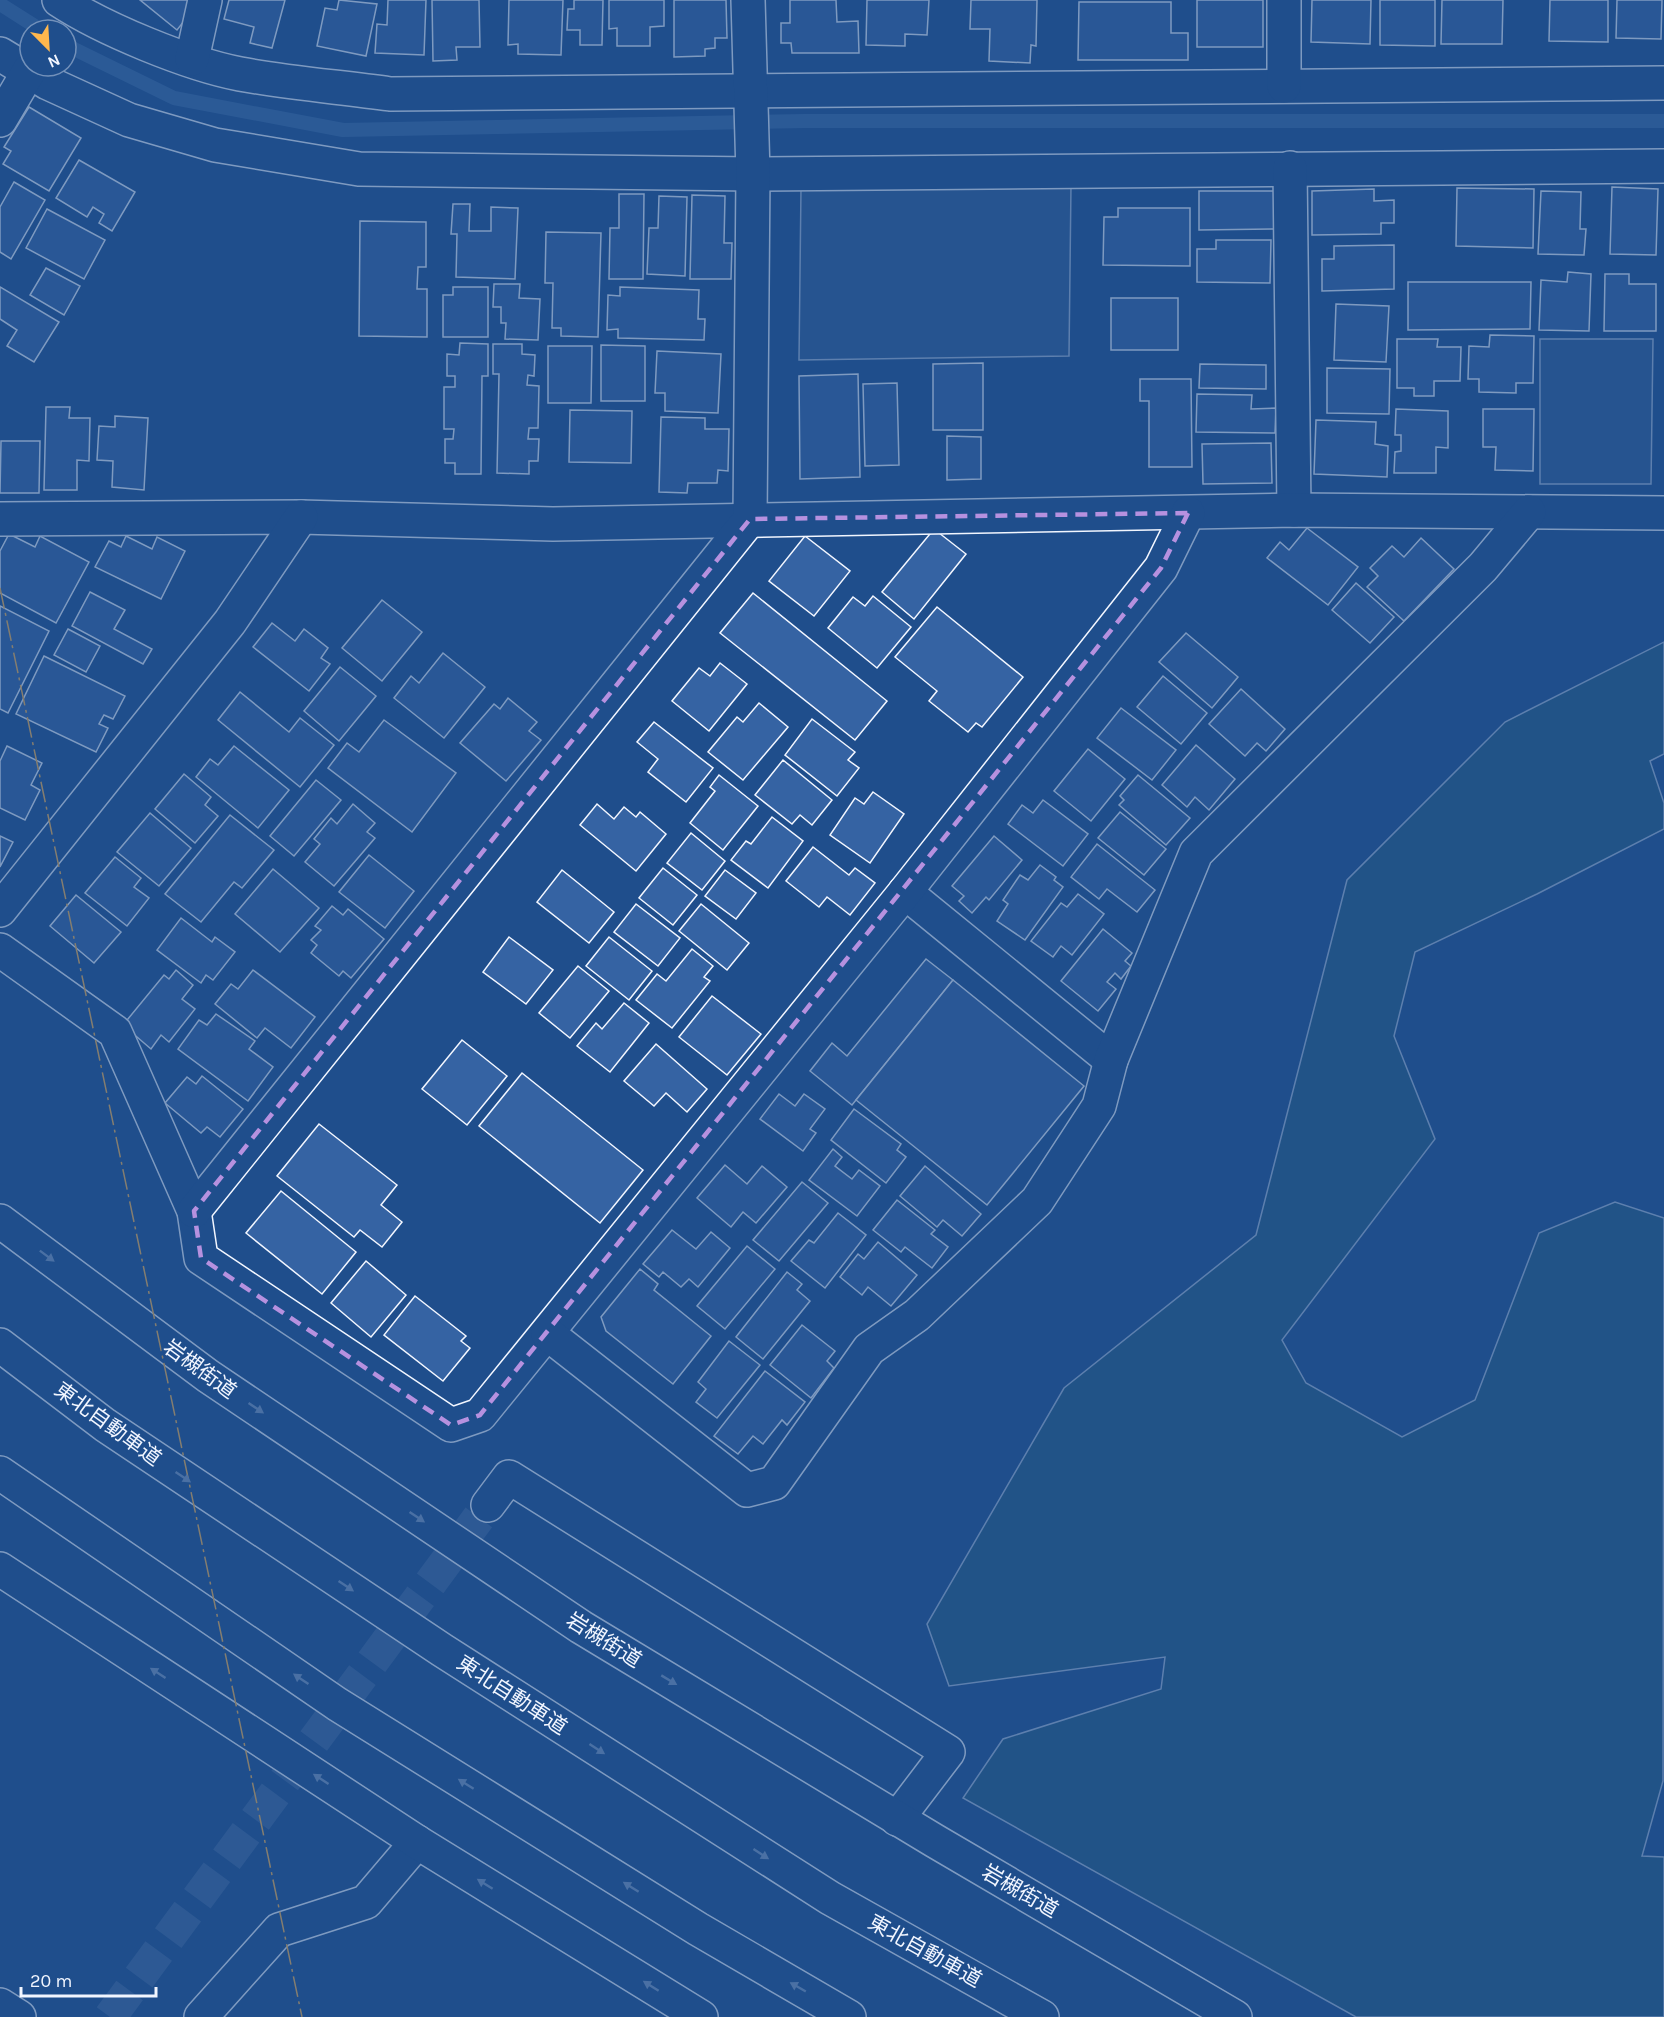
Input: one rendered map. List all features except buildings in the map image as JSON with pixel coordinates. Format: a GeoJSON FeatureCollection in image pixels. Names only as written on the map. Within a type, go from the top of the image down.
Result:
{"type":"FeatureCollection","features":[{"type":"Feature","properties":{"kind":"main road"},"geometry":{"type":"LineString","coordinates":[[59,0],[75,10],[155,47],[238,73],[390,94],[1664,83]]}},
{"type":"Feature","properties":{"kind":"main road"},"geometry":{"type":"LineString","coordinates":[[192,59],[205,0]]}},
{"type":"Feature","properties":{"kind":"main road"},"geometry":{"type":"LineString","coordinates":[[194,1211],[750,519],[753,174],[748,0]]}},
{"type":"Feature","properties":{"kind":"main road"},"geometry":{"type":"LineString","coordinates":[[1284,0],[1284,86]]}},
{"type":"Feature","properties":{"kind":"main road"},"geometry":{"type":"LineString","coordinates":[[0,54],[18,65]]}},
{"type":"Feature","properties":{"kind":"main road"},"geometry":{"type":"LineString","coordinates":[[0,120],[25,78]]}},
{"type":"Feature","properties":{"kind":"main road"},"geometry":{"type":"LineString","coordinates":[[40,78],[129,120],[193,139],[215,145],[359,169],[753,174],[1664,166]]}},
{"type":"Feature","properties":{"kind":"main road"},"geometry":{"type":"LineString","coordinates":[[1290,168],[1294,510]]}},
{"type":"Feature","properties":{"kind":"main road"},"geometry":{"type":"LineString","coordinates":[[0,519],[301,518],[553,524],[1294,510],[1664,513]]}},
{"type":"Feature","properties":{"kind":"main road"},"geometry":{"type":"LineString","coordinates":[[548,1334],[747,1490],[774,1483],[868,1349],[917,1315],[1037,1201],[1099,1106],[1111,1060],[1196,853],[1483,567],[1529,512]]}},
{"type":"Feature","properties":{"kind":"main road"},"geometry":{"type":"LineString","coordinates":[[0,950],[115,1032],[194,1211],[201,1258],[451,1425],[480,1415],[905,892],[1161,568],[1188,513]]}},
{"type":"Feature","properties":{"kind":"main road"},"geometry":{"type":"LineString","coordinates":[[0,910],[230,622],[301,518]]}},
{"type":"Feature","properties":{"kind":"main road"},"geometry":{"type":"LineString","coordinates":[[905,892],[1111,1060]]}},
{"type":"Feature","properties":{"kind":"main road","name":"岩槻街道"},"geometry":{"type":"LineString","coordinates":[[0,1221],[208,1376],[581,1627],[897,1819],[1235,2017]]}},
{"type":"Feature","properties":{"kind":"main road","name":"東北自動車道"},"geometry":{"type":"LineString","coordinates":[[0,1345],[105,1425],[442,1650],[830,1898],[1042,2017]]}},
{"type":"Feature","properties":{"kind":"main road"},"geometry":{"type":"LineString","coordinates":[[0,1473],[337,1704],[698,1929],[849,2017]]}},
{"type":"Feature","properties":{"kind":"main road"},"geometry":{"type":"LineString","coordinates":[[488,1505],[509,1478],[948,1752],[897,1819]]}},
{"type":"Feature","properties":{"kind":"main road"},"geometry":{"type":"LineString","coordinates":[[0,1569],[417,1842],[701,2017]]}},
{"type":"Feature","properties":{"kind":"main road"},"geometry":{"type":"LineString","coordinates":[[201,2017],[279,1930],[366,1902],[417,1842]]}},
{"type":"Feature","properties":{"kind":"main road"},"geometry":{"type":"LineString","coordinates":[[0,2005],[19,2017]]}},
{"type":"Feature","properties":{"kind":"highlighted area"},"geometry":{"type":"Polygon","coordinates":[[[1188,513],[1161,568],[480,1415],[451,1425],[201,1258],[194,1211],[750,519],[1188,513]]]}},
{"type":"Feature","properties":{"kind":"shaded area"},"geometry":{"type":"Polygon","coordinates":[[[1071,185],[1069,356],[799,360],[801,188],[1071,185]]]}},
{"type":"Feature","properties":{"kind":"shaded area"},"geometry":{"type":"Polygon","coordinates":[[[1540,339],[1653,339],[1651,484],[1540,484],[1540,339]]]}},
{"type":"Feature","properties":{"kind":"shaded area"},"geometry":{"type":"Polygon","coordinates":[[[1664,642],[1664,754],[1650,761],[1664,803],[1664,829],[1537,894],[1415,952],[1394,1036],[1435,1139],[1282,1340],[1306,1383],[1402,1437],[1475,1400],[1539,1233],[1615,1202],[1664,1218],[1663,1781],[1642,1856],[1664,1857],[1664,2017],[1356,2017],[963,1798],[1003,1739],[1161,1689],[1165,1657],[949,1686],[927,1624],[1064,1388],[1256,1235],[1347,880],[1505,722],[1664,642]]]}},
{"type":"Feature","properties":{"kind":"waterway"},"geometry":{"type":"LineString","coordinates":[[0,4],[22,18]]}},
{"type":"Feature","properties":{"kind":"waterway"},"geometry":{"type":"LineString","coordinates":[[78,51],[174,98],[343,130],[806,121],[1664,121]]}},
{"type":"Feature","properties":{"kind":"tunnel"},"geometry":{"type":"LineString","coordinates":[[110,2017],[488,1505]]}},
{"type":"Feature","properties":{"kind":"power"},"geometry":{"type":"LineString","coordinates":[[0,588],[302,2017]]}}]}
